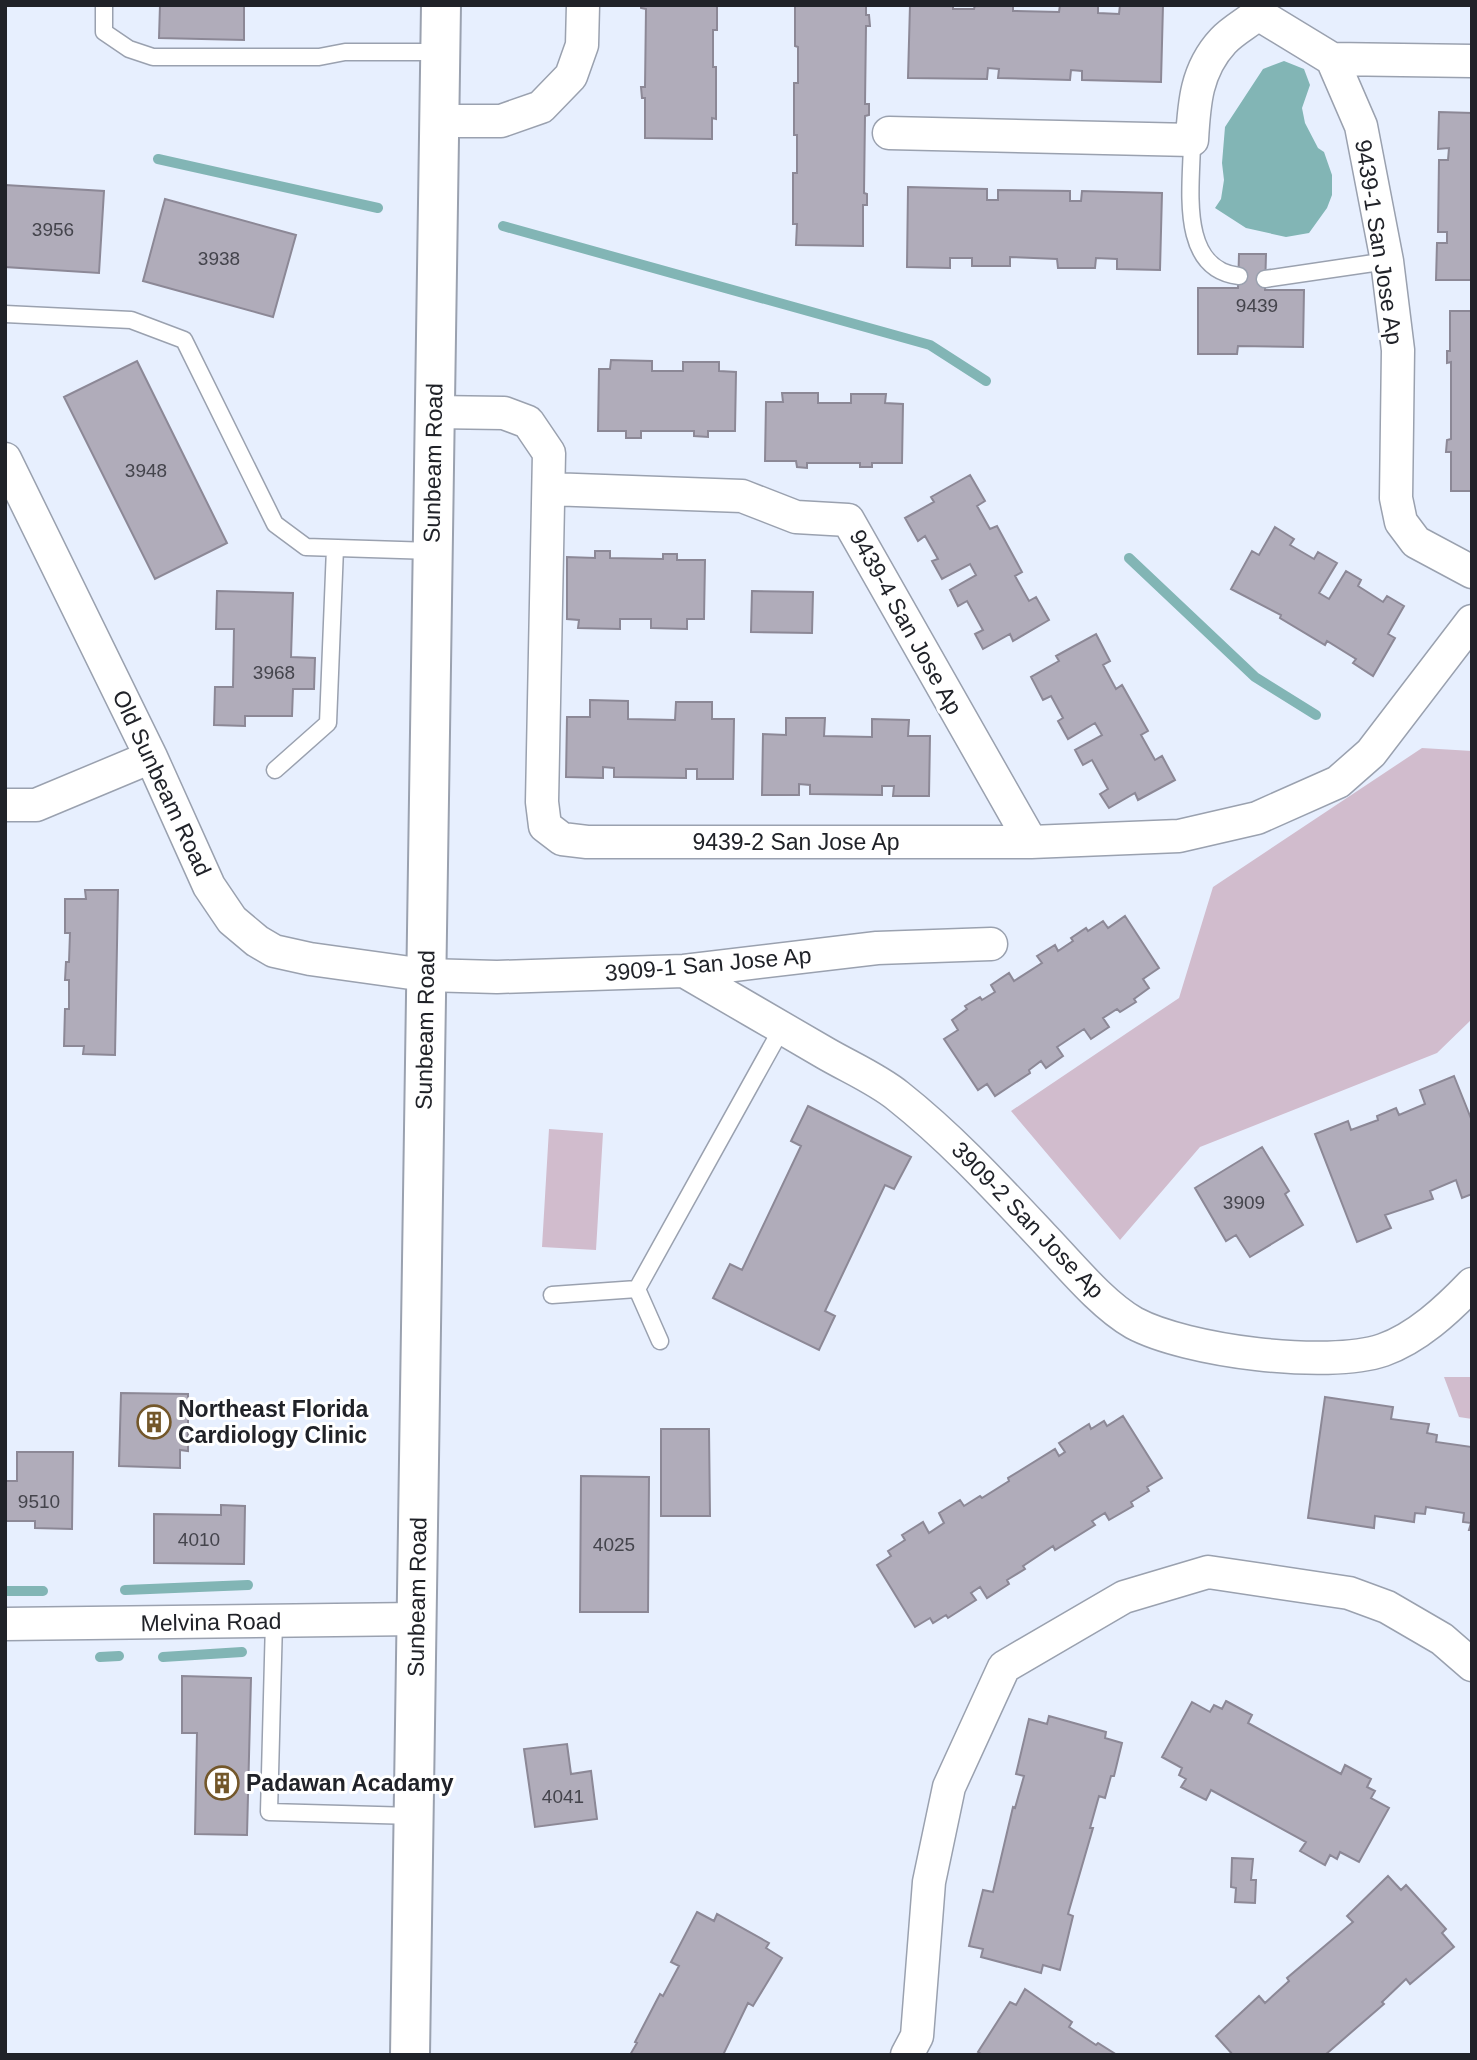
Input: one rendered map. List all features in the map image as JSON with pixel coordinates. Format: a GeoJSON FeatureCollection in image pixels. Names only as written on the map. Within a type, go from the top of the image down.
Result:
{"type":"FeatureCollection","features":[{"type":"Feature","properties":{"kind":"street","name":"Sunbeam Road"},"geometry":{"type":"LineString","coordinates":[[410,2055],[441,5]]}},
{"type":"Feature","properties":{"kind":"street"},"geometry":{"type":"LineString","coordinates":[[439,121],[501,121],[541,107],[571,76],[582,45],[583,5]]}},
{"type":"Feature","properties":{"kind":"street"},"geometry":{"type":"LineString","coordinates":[[889,133],[1192,140],[1195,99],[1202,72],[1223,41],[1258,10],[1332,59],[1472,61]]}},
{"type":"Feature","properties":{"kind":"street","name":"9439-1 San Jose Ap"},"geometry":{"type":"LineString","coordinates":[[1332,59],[1361,127],[1387,261],[1398,350],[1396,498],[1401,522],[1416,542],[1472,572]]}},
{"type":"Feature","properties":{"kind":"street","name":"9439-2 San Jose Ap"},"geometry":{"type":"LineString","coordinates":[[434,412],[504,413],[528,422],[549,453],[542,802],[545,826],[562,839],[587,842],[1031,842],[1179,836],[1257,818],[1338,782],[1371,753],[1472,621]]}},
{"type":"Feature","properties":{"kind":"street","name":"Old Sunbeam Road"},"geometry":{"type":"LineString","coordinates":[[5,459],[151,757],[209,886],[232,920],[257,942],[274,951],[310,959],[425,975]]}},
{"type":"Feature","properties":{"kind":"street","name":"9439-4 San Jose Ap"},"geometry":{"type":"LineString","coordinates":[[549,489],[742,496],[796,517],[848,520],[1031,842]]}},
{"type":"Feature","properties":{"kind":"street"},"geometry":{"type":"LineString","coordinates":[[5,805],[36,805],[151,757]]}},
{"type":"Feature","properties":{"kind":"street","name":"3909-1 San Jose Ap"},"geometry":{"type":"LineString","coordinates":[[425,975],[497,977],[684,971],[877,948],[991,944]]}},
{"type":"Feature","properties":{"kind":"street","name":"3909-2 San Jose Ap"},"geometry":{"type":"LineString","coordinates":[[684,971],[895,1094],[961,1149],[1095,1292],[1134,1322],[1181,1339],[1227,1349],[1312,1359],[1347,1357],[1383,1350],[1415,1334],[1453,1304],[1472,1284]]}},
{"type":"Feature","properties":{"kind":"street"},"geometry":{"type":"LineString","coordinates":[[907,2055],[917,2036],[929,1882],[949,1787],[1004,1667],[1124,1597],[1208,1572],[1349,1593],[1387,1607],[1442,1639],[1472,1665]]}},
{"type":"Feature","properties":{"kind":"street","name":"Melvina Road"},"geometry":{"type":"LineString","coordinates":[[5,1624],[417,1619]]}},
{"type":"Feature","properties":{"kind":"lane"},"geometry":{"type":"LineString","coordinates":[[104,5],[104,32],[129,49],[153,57],[319,57],[345,52],[440,52]]}},
{"type":"Feature","properties":{"kind":"lane"},"geometry":{"type":"LineString","coordinates":[[1192,140],[1191,222],[1196,243],[1208,263],[1227,274],[1239,276]]}},
{"type":"Feature","properties":{"kind":"lane"},"geometry":{"type":"LineString","coordinates":[[1265,279],[1387,261]]}},
{"type":"Feature","properties":{"kind":"lane"},"geometry":{"type":"LineString","coordinates":[[5,314],[131,320],[184,340],[275,524],[306,547],[432,551]]}},
{"type":"Feature","properties":{"kind":"lane"},"geometry":{"type":"LineString","coordinates":[[275,770],[328,723],[335,548]]}},
{"type":"Feature","properties":{"kind":"lane"},"geometry":{"type":"LineString","coordinates":[[636,1289],[782,1028]]}},
{"type":"Feature","properties":{"kind":"lane"},"geometry":{"type":"LineString","coordinates":[[552,1295],[636,1289]]}},
{"type":"Feature","properties":{"kind":"lane"},"geometry":{"type":"LineString","coordinates":[[636,1289],[660,1341]]}},
{"type":"Feature","properties":{"kind":"lane"},"geometry":{"type":"LineString","coordinates":[[274,1621],[269,1812],[414,1816]]}},
{"type":"Feature","properties":{"kind":"shaded area"},"geometry":{"type":"Polygon","coordinates":[[[1284,61],[1304,69],[1310,85],[1302,108],[1305,123],[1318,148],[1324,152],[1332,175],[1332,195],[1327,208],[1309,233],[1286,237],[1246,228],[1215,208],[1221,199],[1224,180],[1222,163],[1225,127],[1263,69],[1284,61]]]}},
{"type":"Feature","properties":{"kind":"shaded area"},"geometry":{"type":"Polygon","coordinates":[[[1422,748],[1472,751],[1472,1019],[1437,1053],[1200,1147],[1120,1240],[1011,1111],[1179,998],[1213,887],[1422,748]]]}},
{"type":"Feature","properties":{"kind":"shaded area"},"geometry":{"type":"Polygon","coordinates":[[[549,1129],[603,1133],[596,1250],[542,1247],[549,1129]]]}},
{"type":"Feature","properties":{"kind":"shaded area"},"geometry":{"type":"Polygon","coordinates":[[[1444,1377],[1472,1377],[1472,1419],[1459,1417],[1444,1377]]]}},
{"type":"Feature","properties":{"kind":"building"},"geometry":{"type":"Polygon","coordinates":[[[160,5],[244,5],[244,40],[159,38],[160,5]]]}},
{"type":"Feature","properties":{"kind":"building"},"geometry":{"type":"Polygon","coordinates":[[[641,5],[717,5],[717,30],[713,30],[716,119],[712,118],[712,139],[645,138],[645,98],[642,98],[641,87],[645,87],[646,9],[641,8],[641,5]]]}},
{"type":"Feature","properties":{"kind":"building"},"geometry":{"type":"Polygon","coordinates":[[[795,5],[866,5],[866,15],[869,15],[870,26],[866,26],[865,104],[869,104],[869,115],[865,116],[864,193],[867,194],[867,205],[863,205],[863,246],[796,245],[797,224],[793,224],[793,173],[797,173],[794,83],[798,83],[795,5]]]}},
{"type":"Feature","properties":{"kind":"building"},"geometry":{"type":"Polygon","coordinates":[[[910,5],[953,5],[953,9],[974,9],[975,5],[1013,5],[1013,11],[1059,12],[1060,5],[1098,5],[1098,13],[1119,14],[1120,5],[1163,5],[1161,82],[1082,80],[1082,71],[1071,70],[1070,80],[998,78],[999,69],[988,68],[987,79],[908,78],[910,5]]]}},
{"type":"Feature","properties":{"kind":"building"},"geometry":{"type":"Polygon","coordinates":[[[1439,112],[1472,113],[1472,280],[1436,280],[1437,243],[1447,243],[1447,232],[1438,232],[1439,160],[1448,160],[1449,148],[1438,149],[1439,112]]]}},
{"type":"Feature","properties":{"kind":"building"},"geometry":{"type":"Polygon","coordinates":[[[5,185],[104,191],[99,273],[5,267],[5,185]]]}},
{"type":"Feature","properties":{"kind":"building"},"geometry":{"type":"Polygon","coordinates":[[[908,187],[987,189],[987,200],[998,200],[998,190],[1070,191],[1070,201],[1081,201],[1082,191],[1162,193],[1160,270],[1117,269],[1117,259],[1096,258],[1095,268],[1058,268],[1057,259],[1010,257],[1010,266],[972,266],[972,258],[950,258],[950,268],[907,267],[908,187]]]}},
{"type":"Feature","properties":{"kind":"building"},"geometry":{"type":"Polygon","coordinates":[[[165,199],[296,235],[273,317],[143,281],[165,199]]]}},
{"type":"Feature","properties":{"kind":"building"},"geometry":{"type":"Polygon","coordinates":[[[1239,254],[1266,254],[1265,290],[1304,290],[1303,347],[1238,346],[1237,354],[1198,354],[1198,288],[1238,288],[1239,254]]]}},
{"type":"Feature","properties":{"kind":"building"},"geometry":{"type":"Polygon","coordinates":[[[1450,311],[1472,311],[1472,491],[1451,491],[1451,452],[1446,452],[1447,440],[1451,439],[1451,362],[1447,363],[1447,351],[1450,351],[1450,311]]]}},
{"type":"Feature","properties":{"kind":"building"},"geometry":{"type":"Polygon","coordinates":[[[611,360],[652,361],[652,371],[683,371],[683,362],[719,362],[719,371],[736,372],[735,431],[708,431],[708,437],[694,436],[694,431],[641,431],[641,438],[626,438],[626,431],[598,431],[599,369],[610,369],[611,360]]]}},
{"type":"Feature","properties":{"kind":"building"},"geometry":{"type":"Polygon","coordinates":[[[137,361],[227,543],[155,579],[64,397],[137,361]]]}},
{"type":"Feature","properties":{"kind":"building"},"geometry":{"type":"Polygon","coordinates":[[[782,393],[818,393],[818,403],[851,403],[851,394],[886,394],[885,403],[903,404],[902,463],[872,463],[872,467],[860,467],[860,463],[807,463],[807,468],[797,467],[796,461],[765,461],[766,402],[783,402],[782,393]]]}},
{"type":"Feature","properties":{"kind":"building"},"geometry":{"type":"Polygon","coordinates":[[[970,475],[985,501],[977,506],[990,529],[997,526],[1022,572],[1015,576],[1029,601],[1036,597],[1049,620],[1013,641],[1010,634],[983,649],[975,634],[983,630],[967,601],[958,606],[950,590],[976,575],[970,564],[942,579],[932,561],[938,559],[925,536],[918,541],[905,518],[934,502],[931,497],[970,475]]]}},
{"type":"Feature","properties":{"kind":"building"},"geometry":{"type":"Polygon","coordinates":[[[1275,527],[1294,539],[1290,545],[1314,559],[1318,552],[1337,563],[1319,593],[1329,599],[1346,571],[1361,580],[1358,586],[1383,602],[1387,596],[1404,606],[1388,634],[1395,638],[1373,676],[1353,663],[1356,659],[1327,641],[1325,645],[1280,618],[1281,615],[1231,589],[1252,551],[1259,555],[1275,527]]]}},
{"type":"Feature","properties":{"kind":"building"},"geometry":{"type":"Polygon","coordinates":[[[595,551],[610,551],[610,558],[663,559],[663,554],[677,554],[677,560],[705,560],[704,619],[687,619],[687,629],[651,628],[651,619],[620,619],[620,629],[578,628],[579,620],[567,619],[567,557],[595,558],[595,551]]]}},
{"type":"Feature","properties":{"kind":"building"},"geometry":{"type":"Polygon","coordinates":[[[217,591],[293,593],[291,657],[315,658],[314,689],[293,689],[292,716],[245,716],[245,726],[214,725],[215,687],[233,687],[234,629],[216,629],[217,591]]]}},
{"type":"Feature","properties":{"kind":"building"},"geometry":{"type":"Polygon","coordinates":[[[752,591],[813,592],[812,633],[751,632],[752,591]]]}},
{"type":"Feature","properties":{"kind":"building"},"geometry":{"type":"Polygon","coordinates":[[[1096,634],[1110,661],[1103,665],[1116,689],[1122,685],[1148,731],[1141,735],[1155,760],[1162,756],[1175,780],[1138,800],[1135,793],[1109,808],[1100,794],[1108,789],[1092,760],[1083,765],[1075,750],[1102,735],[1095,723],[1068,739],[1058,721],[1063,718],[1051,696],[1043,700],[1031,677],[1059,661],[1056,656],[1096,634]]]}},
{"type":"Feature","properties":{"kind":"building"},"geometry":{"type":"Polygon","coordinates":[[[590,700],[628,701],[628,719],[675,720],[676,702],[712,702],[712,719],[734,719],[733,779],[697,779],[697,769],[686,769],[686,778],[614,777],[614,768],[603,767],[603,778],[566,777],[567,717],[590,717],[590,700]]]}},
{"type":"Feature","properties":{"kind":"building"},"geometry":{"type":"Polygon","coordinates":[[[786,718],[825,718],[824,736],[872,737],[872,719],[909,720],[908,736],[930,736],[929,796],[893,796],[894,786],[882,786],[882,795],[810,794],[810,785],[799,784],[799,795],[762,795],[763,734],[786,735],[786,718]]]}},
{"type":"Feature","properties":{"kind":"building"},"geometry":{"type":"Polygon","coordinates":[[[85,890],[118,890],[115,1055],[83,1054],[84,1046],[64,1046],[65,1009],[69,1009],[69,980],[65,980],[70,933],[65,933],[65,899],[86,899],[85,890]]]}},
{"type":"Feature","properties":{"kind":"building"},"geometry":{"type":"Polygon","coordinates":[[[1125,916],[1159,968],[1143,979],[1149,988],[1134,999],[1136,1002],[1103,1018],[1109,1027],[1091,1039],[1084,1029],[1057,1047],[1063,1056],[1046,1068],[1041,1061],[1029,1070],[1030,1073],[995,1096],[987,1084],[978,1090],[944,1039],[958,1030],[952,1020],[967,1009],[965,1006],[995,992],[991,985],[1009,973],[1014,981],[1042,963],[1037,956],[1055,945],[1058,951],[1086,928],[1088,931],[1103,921],[1108,928],[1125,916]]]}},
{"type":"Feature","properties":{"kind":"building"},"geometry":{"type":"Polygon","coordinates":[[[1454,1076],[1472,1121],[1472,1194],[1462,1198],[1456,1180],[1430,1191],[1433,1199],[1385,1215],[1391,1228],[1357,1242],[1315,1134],[1348,1121],[1351,1130],[1378,1120],[1377,1116],[1396,1108],[1399,1115],[1425,1104],[1420,1090],[1454,1076]]]}},
{"type":"Feature","properties":{"kind":"building"},"geometry":{"type":"Polygon","coordinates":[[[808,1106],[911,1157],[894,1189],[885,1185],[825,1311],[835,1316],[819,1350],[713,1298],[730,1264],[742,1270],[801,1146],[791,1141],[808,1106]]]}},
{"type":"Feature","properties":{"kind":"building"},"geometry":{"type":"Polygon","coordinates":[[[1262,1147],[1289,1191],[1285,1194],[1303,1225],[1250,1257],[1236,1235],[1226,1241],[1195,1188],[1262,1147]]]}},
{"type":"Feature","properties":{"kind":"building","name":"Northeast Florida Cardiology Clinic"},"geometry":{"type":"Polygon","coordinates":[[[121,1393],[188,1394],[188,1451],[180,1450],[180,1468],[119,1466],[121,1393]]]}},
{"type":"Feature","properties":{"kind":"building"},"geometry":{"type":"Polygon","coordinates":[[[1325,1397],[1393,1407],[1391,1419],[1429,1424],[1427,1433],[1437,1435],[1436,1442],[1472,1447],[1472,1530],[1469,1530],[1471,1523],[1463,1522],[1464,1513],[1426,1507],[1425,1514],[1415,1513],[1414,1522],[1375,1516],[1374,1528],[1308,1518],[1325,1397]]]}},
{"type":"Feature","properties":{"kind":"building"},"geometry":{"type":"Polygon","coordinates":[[[1123,1416],[1162,1478],[1147,1487],[1149,1491],[1131,1502],[1133,1506],[1109,1520],[1105,1513],[1092,1521],[1095,1525],[1055,1550],[1053,1546],[1023,1566],[1025,1569],[1007,1580],[1009,1584],[987,1598],[980,1587],[971,1593],[976,1600],[948,1618],[946,1615],[933,1623],[930,1618],[915,1627],[877,1565],[891,1556],[888,1551],[905,1540],[902,1535],[923,1522],[929,1533],[944,1523],[939,1513],[960,1500],[964,1506],[980,1496],[982,1498],[1009,1481],[1008,1478],[1055,1449],[1059,1456],[1065,1452],[1059,1443],[1089,1424],[1091,1429],[1104,1421],[1107,1426],[1123,1416]]]}},
{"type":"Feature","properties":{"kind":"building"},"geometry":{"type":"Polygon","coordinates":[[[661,1429],[709,1429],[710,1516],[661,1516],[661,1429]]]}},
{"type":"Feature","properties":{"kind":"building"},"geometry":{"type":"Polygon","coordinates":[[[17,1452],[73,1452],[72,1529],[35,1528],[35,1521],[5,1521],[5,1481],[17,1481],[17,1452]]]}},
{"type":"Feature","properties":{"kind":"building"},"geometry":{"type":"Polygon","coordinates":[[[581,1476],[649,1477],[648,1612],[580,1612],[581,1476]]]}},
{"type":"Feature","properties":{"kind":"building"},"geometry":{"type":"Polygon","coordinates":[[[221,1505],[245,1506],[244,1564],[154,1563],[154,1514],[221,1515],[221,1505]]]}},
{"type":"Feature","properties":{"kind":"building","name":"Padawan Acadamy"},"geometry":{"type":"Polygon","coordinates":[[[182,1676],[251,1678],[247,1835],[195,1834],[197,1733],[182,1733],[182,1676]]]}},
{"type":"Feature","properties":{"kind":"building"},"geometry":{"type":"Polygon","coordinates":[[[1226,1701],[1252,1715],[1248,1723],[1341,1774],[1345,1765],[1371,1779],[1367,1787],[1375,1791],[1371,1798],[1389,1808],[1359,1862],[1340,1852],[1337,1859],[1330,1855],[1325,1865],[1300,1851],[1306,1842],[1211,1790],[1206,1800],[1181,1787],[1186,1779],[1179,1775],[1182,1768],[1162,1757],[1192,1702],[1210,1712],[1214,1705],[1222,1709],[1226,1701]]]}},
{"type":"Feature","properties":{"kind":"building"},"geometry":{"type":"Polygon","coordinates":[[[1049,1716],[1106,1732],[1105,1738],[1122,1743],[1114,1776],[1111,1776],[1105,1798],[1099,1796],[1090,1828],[1093,1828],[1068,1914],[1073,1916],[1060,1970],[1043,1965],[1041,1973],[981,1957],[983,1949],[969,1946],[983,1890],[993,1892],[1013,1807],[1015,1808],[1024,1776],[1016,1774],[1029,1719],[1047,1724],[1049,1716]]]}},
{"type":"Feature","properties":{"kind":"building"},"geometry":{"type":"Polygon","coordinates":[[[567,1744],[571,1774],[591,1771],[597,1819],[535,1827],[524,1749],[567,1744]]]}},
{"type":"Feature","properties":{"kind":"building"},"geometry":{"type":"Polygon","coordinates":[[[1232,1858],[1253,1859],[1251,1880],[1256,1880],[1255,1903],[1235,1902],[1236,1888],[1231,1887],[1232,1858]]]}},
{"type":"Feature","properties":{"kind":"building"},"geometry":{"type":"Polygon","coordinates":[[[1388,1876],[1401,1890],[1406,1885],[1446,1929],[1442,1933],[1454,1947],[1410,1984],[1406,1979],[1382,2002],[1384,2004],[1325,2055],[1233,2055],[1216,2036],[1259,1996],[1265,2003],[1289,1981],[1287,1978],[1353,1922],[1347,1916],[1388,1876]]]}},
{"type":"Feature","properties":{"kind":"building"},"geometry":{"type":"Polygon","coordinates":[[[697,1912],[714,1921],[717,1914],[769,1943],[766,1948],[782,1958],[753,2006],[748,2003],[723,2055],[630,2055],[660,1994],[663,1996],[679,1966],[671,1962],[697,1912]]]}},
{"type":"Feature","properties":{"kind":"building"},"geometry":{"type":"Polygon","coordinates":[[[1025,1989],[1072,2022],[1069,2027],[1117,2055],[983,2055],[978,2052],[1010,2002],[1016,2005],[1025,1989]]]}},
{"type":"Feature","properties":{"kind":"waterway"},"geometry":{"type":"LineString","coordinates":[[158,159],[378,208]]}},
{"type":"Feature","properties":{"kind":"waterway"},"geometry":{"type":"LineString","coordinates":[[503,226],[930,345],[986,381]]}},
{"type":"Feature","properties":{"kind":"waterway"},"geometry":{"type":"LineString","coordinates":[[1129,558],[1255,677],[1316,715]]}},
{"type":"Feature","properties":{"kind":"waterway"},"geometry":{"type":"LineString","coordinates":[[125,1590],[248,1585]]}},
{"type":"Feature","properties":{"kind":"waterway"},"geometry":{"type":"LineString","coordinates":[[5,1591],[43,1591]]}},
{"type":"Feature","properties":{"kind":"waterway"},"geometry":{"type":"LineString","coordinates":[[163,1657],[242,1652]]}},
{"type":"Feature","properties":{"kind":"waterway"},"geometry":{"type":"LineString","coordinates":[[100,1657],[119,1656]]}},
{"type":"Feature","properties":{"kind":"place","name":"Northeast Florida Cardiology Clinic"},"geometry":{"type":"Point","coordinates":[154,1422]}},
{"type":"Feature","properties":{"kind":"place","name":"Padawan Acadamy"},"geometry":{"type":"Point","coordinates":[222,1783]}}]}
